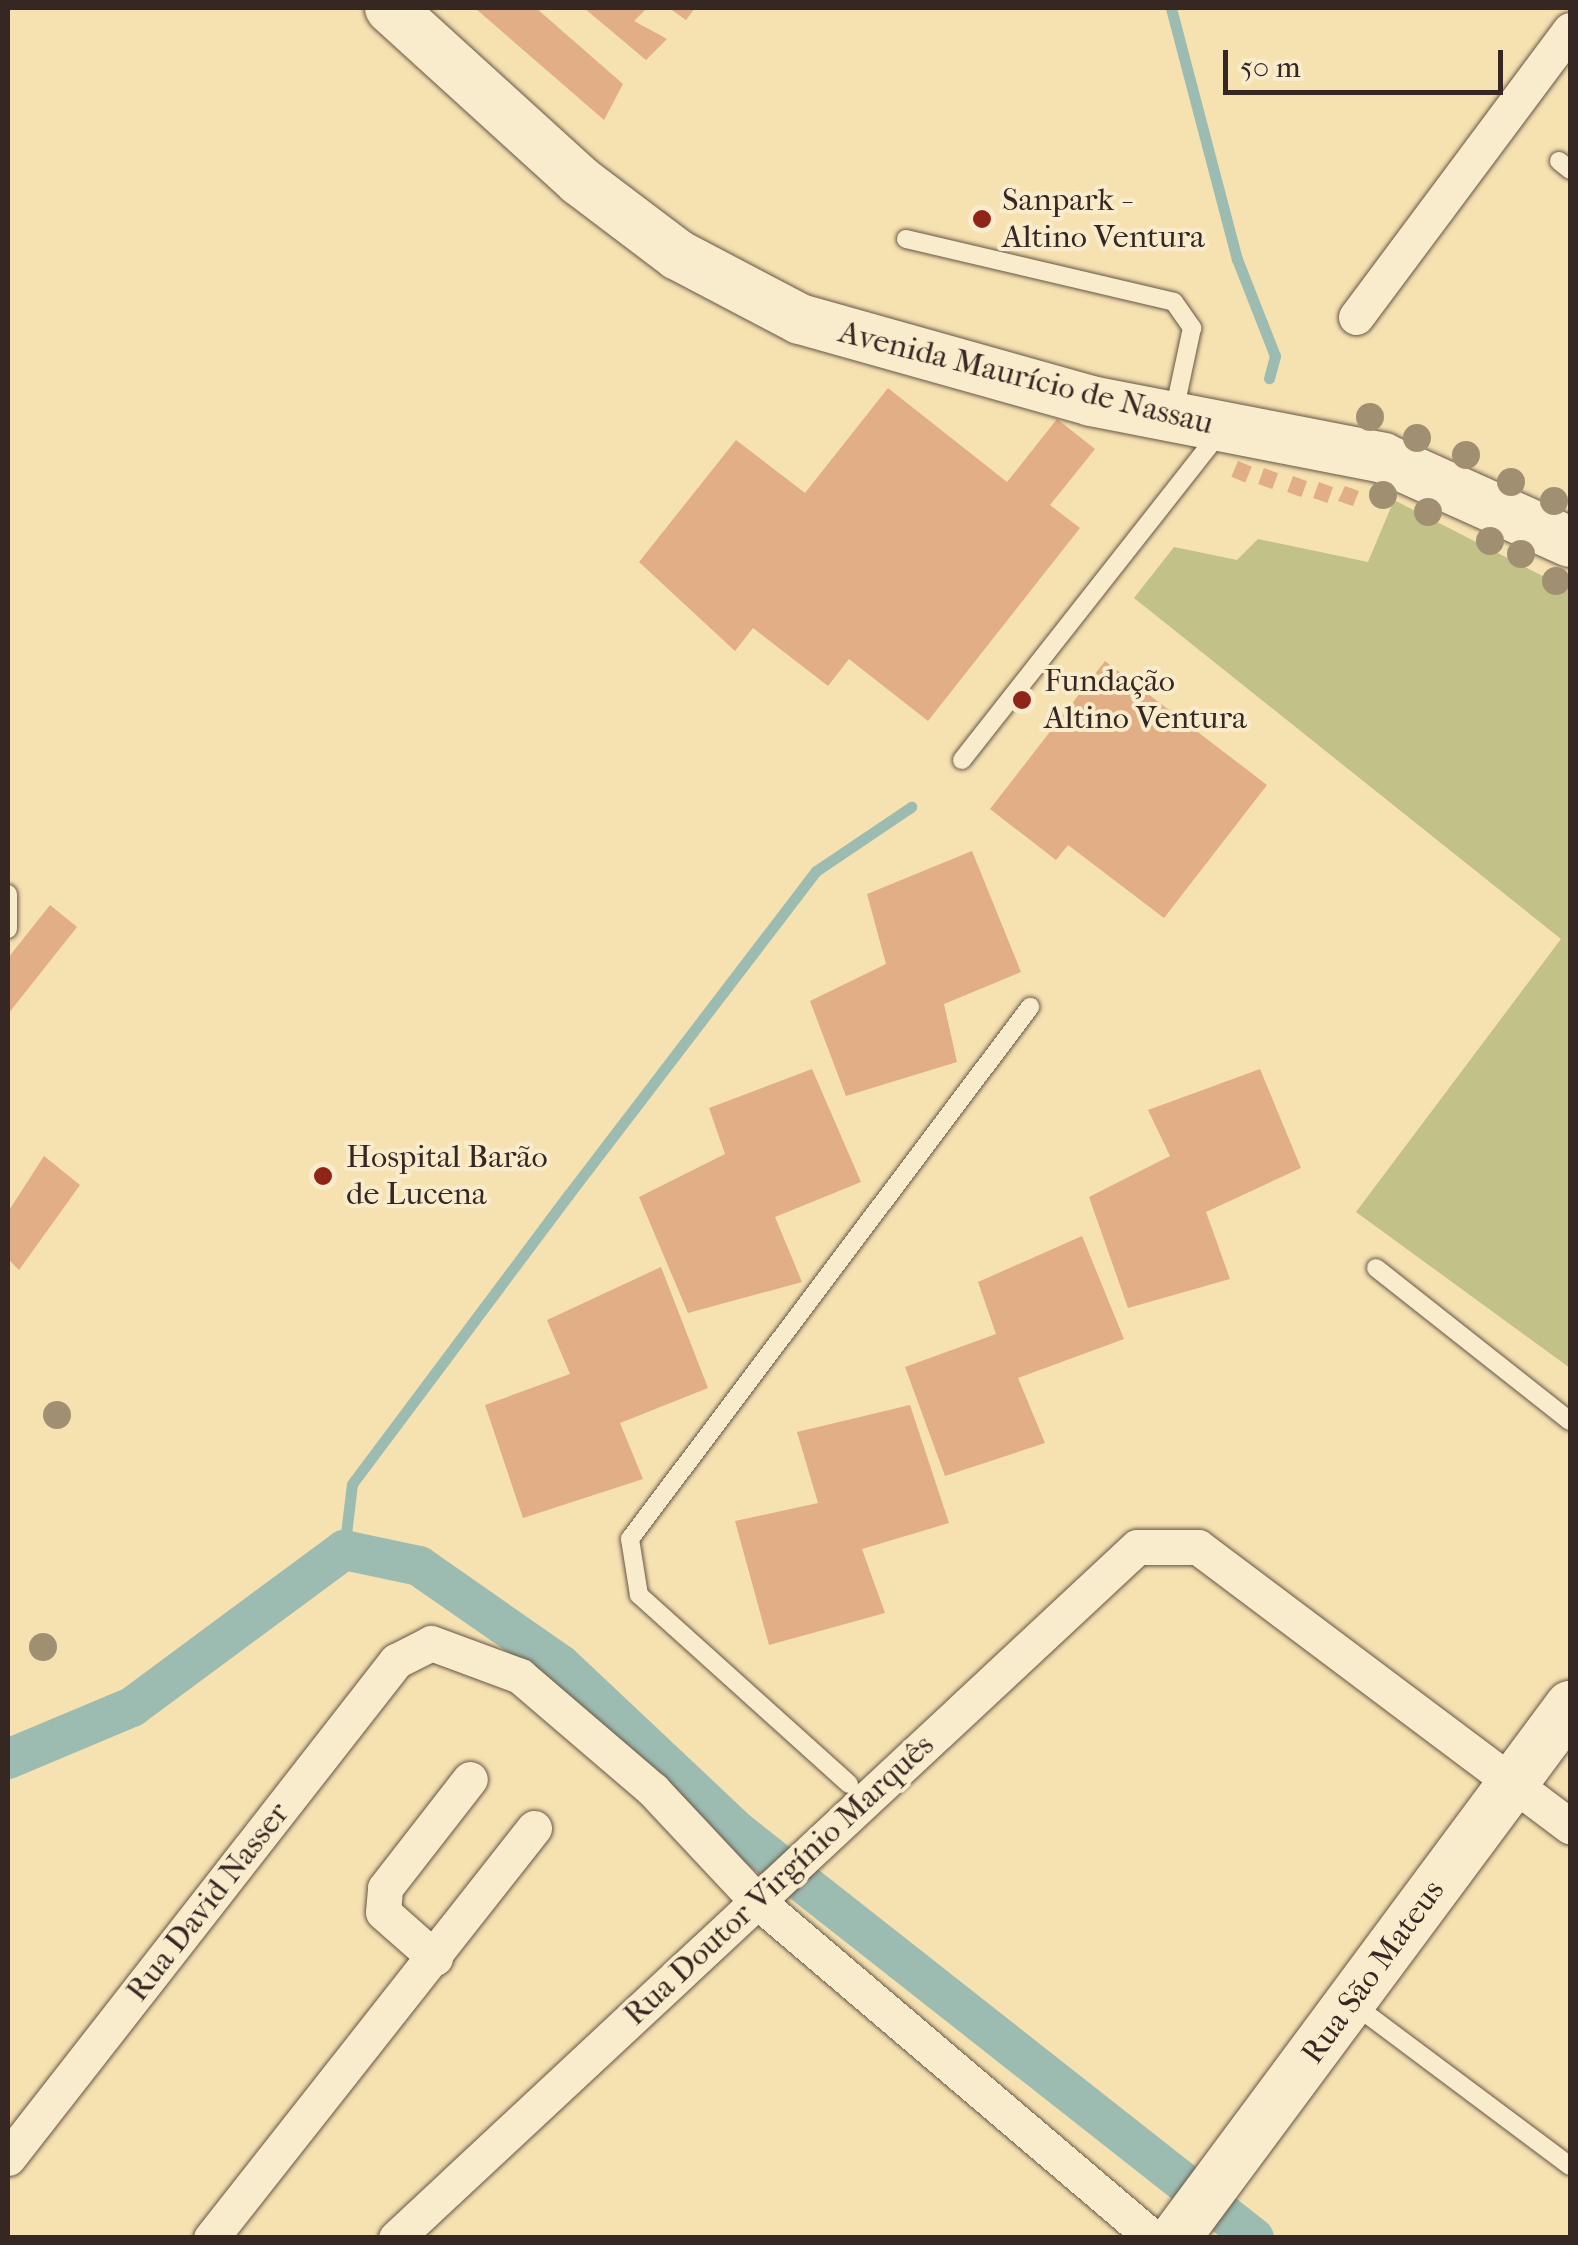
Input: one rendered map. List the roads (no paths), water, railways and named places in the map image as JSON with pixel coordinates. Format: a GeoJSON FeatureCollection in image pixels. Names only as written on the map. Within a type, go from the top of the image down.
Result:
{"type":"FeatureCollection","features":[{"type":"Feature","properties":{"kind":"main road","name":"Avenida Maurício de Nassau"},"geometry":{"type":"LineString","coordinates":[[390,8],[580,181],[744,293],[874,345],[1172,417],[1383,458],[1469,489],[1570,542]]}},
{"type":"Feature","properties":{"kind":"main road","name":"Rua São Mateus"},"geometry":{"type":"LineString","coordinates":[[1188,2222],[1239,2159],[1570,1706]]}},
{"type":"Feature","properties":{"kind":"street"},"geometry":{"type":"LineString","coordinates":[[1356,317],[1570,30]]}},
{"type":"Feature","properties":{"kind":"street","name":"Rua Doutor Virgínio Marquês"},"geometry":{"type":"LineString","coordinates":[[396,2238],[820,1841],[859,1791],[1137,1548],[1171,1542],[1198,1547],[1514,1778]]}},
{"type":"Feature","properties":{"kind":"street","name":"Rua David Nasser"},"geometry":{"type":"LineString","coordinates":[[8,2158],[411,1648],[455,1646],[520,1676],[653,1790],[763,1893]]}},
{"type":"Feature","properties":{"kind":"street"},"geometry":{"type":"LineString","coordinates":[[1514,1778],[1570,1826]]}},
{"type":"Feature","properties":{"kind":"street"},"geometry":{"type":"LineString","coordinates":[[435,1958],[384,1912],[385,1888],[470,1779]]}},
{"type":"Feature","properties":{"kind":"street"},"geometry":{"type":"LineString","coordinates":[[211,2238],[534,1828]]}},
{"type":"Feature","properties":{"kind":"street"},"geometry":{"type":"LineString","coordinates":[[763,1893],[1153,2238]]}},
{"type":"Feature","properties":{"kind":"lane"},"geometry":{"type":"LineString","coordinates":[[906,239],[1180,306],[1192,328],[1172,417]]}},
{"type":"Feature","properties":{"kind":"lane"},"geometry":{"type":"LineString","coordinates":[[962,760],[1224,427]]}},
{"type":"Feature","properties":{"kind":"lane"},"geometry":{"type":"LineString","coordinates":[[8,894],[8,929]]}},
{"type":"Feature","properties":{"kind":"lane"},"geometry":{"type":"LineString","coordinates":[[859,1791],[640,1596],[630,1540],[1030,1006]]}},
{"type":"Feature","properties":{"kind":"lane"},"geometry":{"type":"LineString","coordinates":[[1376,1268],[1570,1422]]}},
{"type":"Feature","properties":{"kind":"lane"},"geometry":{"type":"LineString","coordinates":[[1352,2002],[1570,2166]]}},
{"type":"Feature","properties":{"kind":"waterway"},"geometry":{"type":"LineString","coordinates":[[1171,8],[1237,259],[1275,356],[1269,378]]}},
{"type":"Feature","properties":{"kind":"waterway"},"geometry":{"type":"LineString","coordinates":[[344,1550],[352,1484],[569,1194],[816,871],[911,807]]}},
{"type":"Feature","properties":{"kind":"waterway"},"geometry":{"type":"LineString","coordinates":[[8,1759],[132,1707],[344,1550],[419,1566],[561,1665],[737,1831],[1254,2238]]}},
{"type":"Feature","properties":{"kind":"place","name":"Sanpark - Altino Ventura"},"geometry":{"type":"Point","coordinates":[982,219]}},
{"type":"Feature","properties":{"kind":"place","name":"Fundação Altino Ventura"},"geometry":{"type":"Point","coordinates":[1022,700]}},
{"type":"Feature","properties":{"kind":"place","name":"Hospital Barão de Lucena"},"geometry":{"type":"Point","coordinates":[323,1176]}}]}
